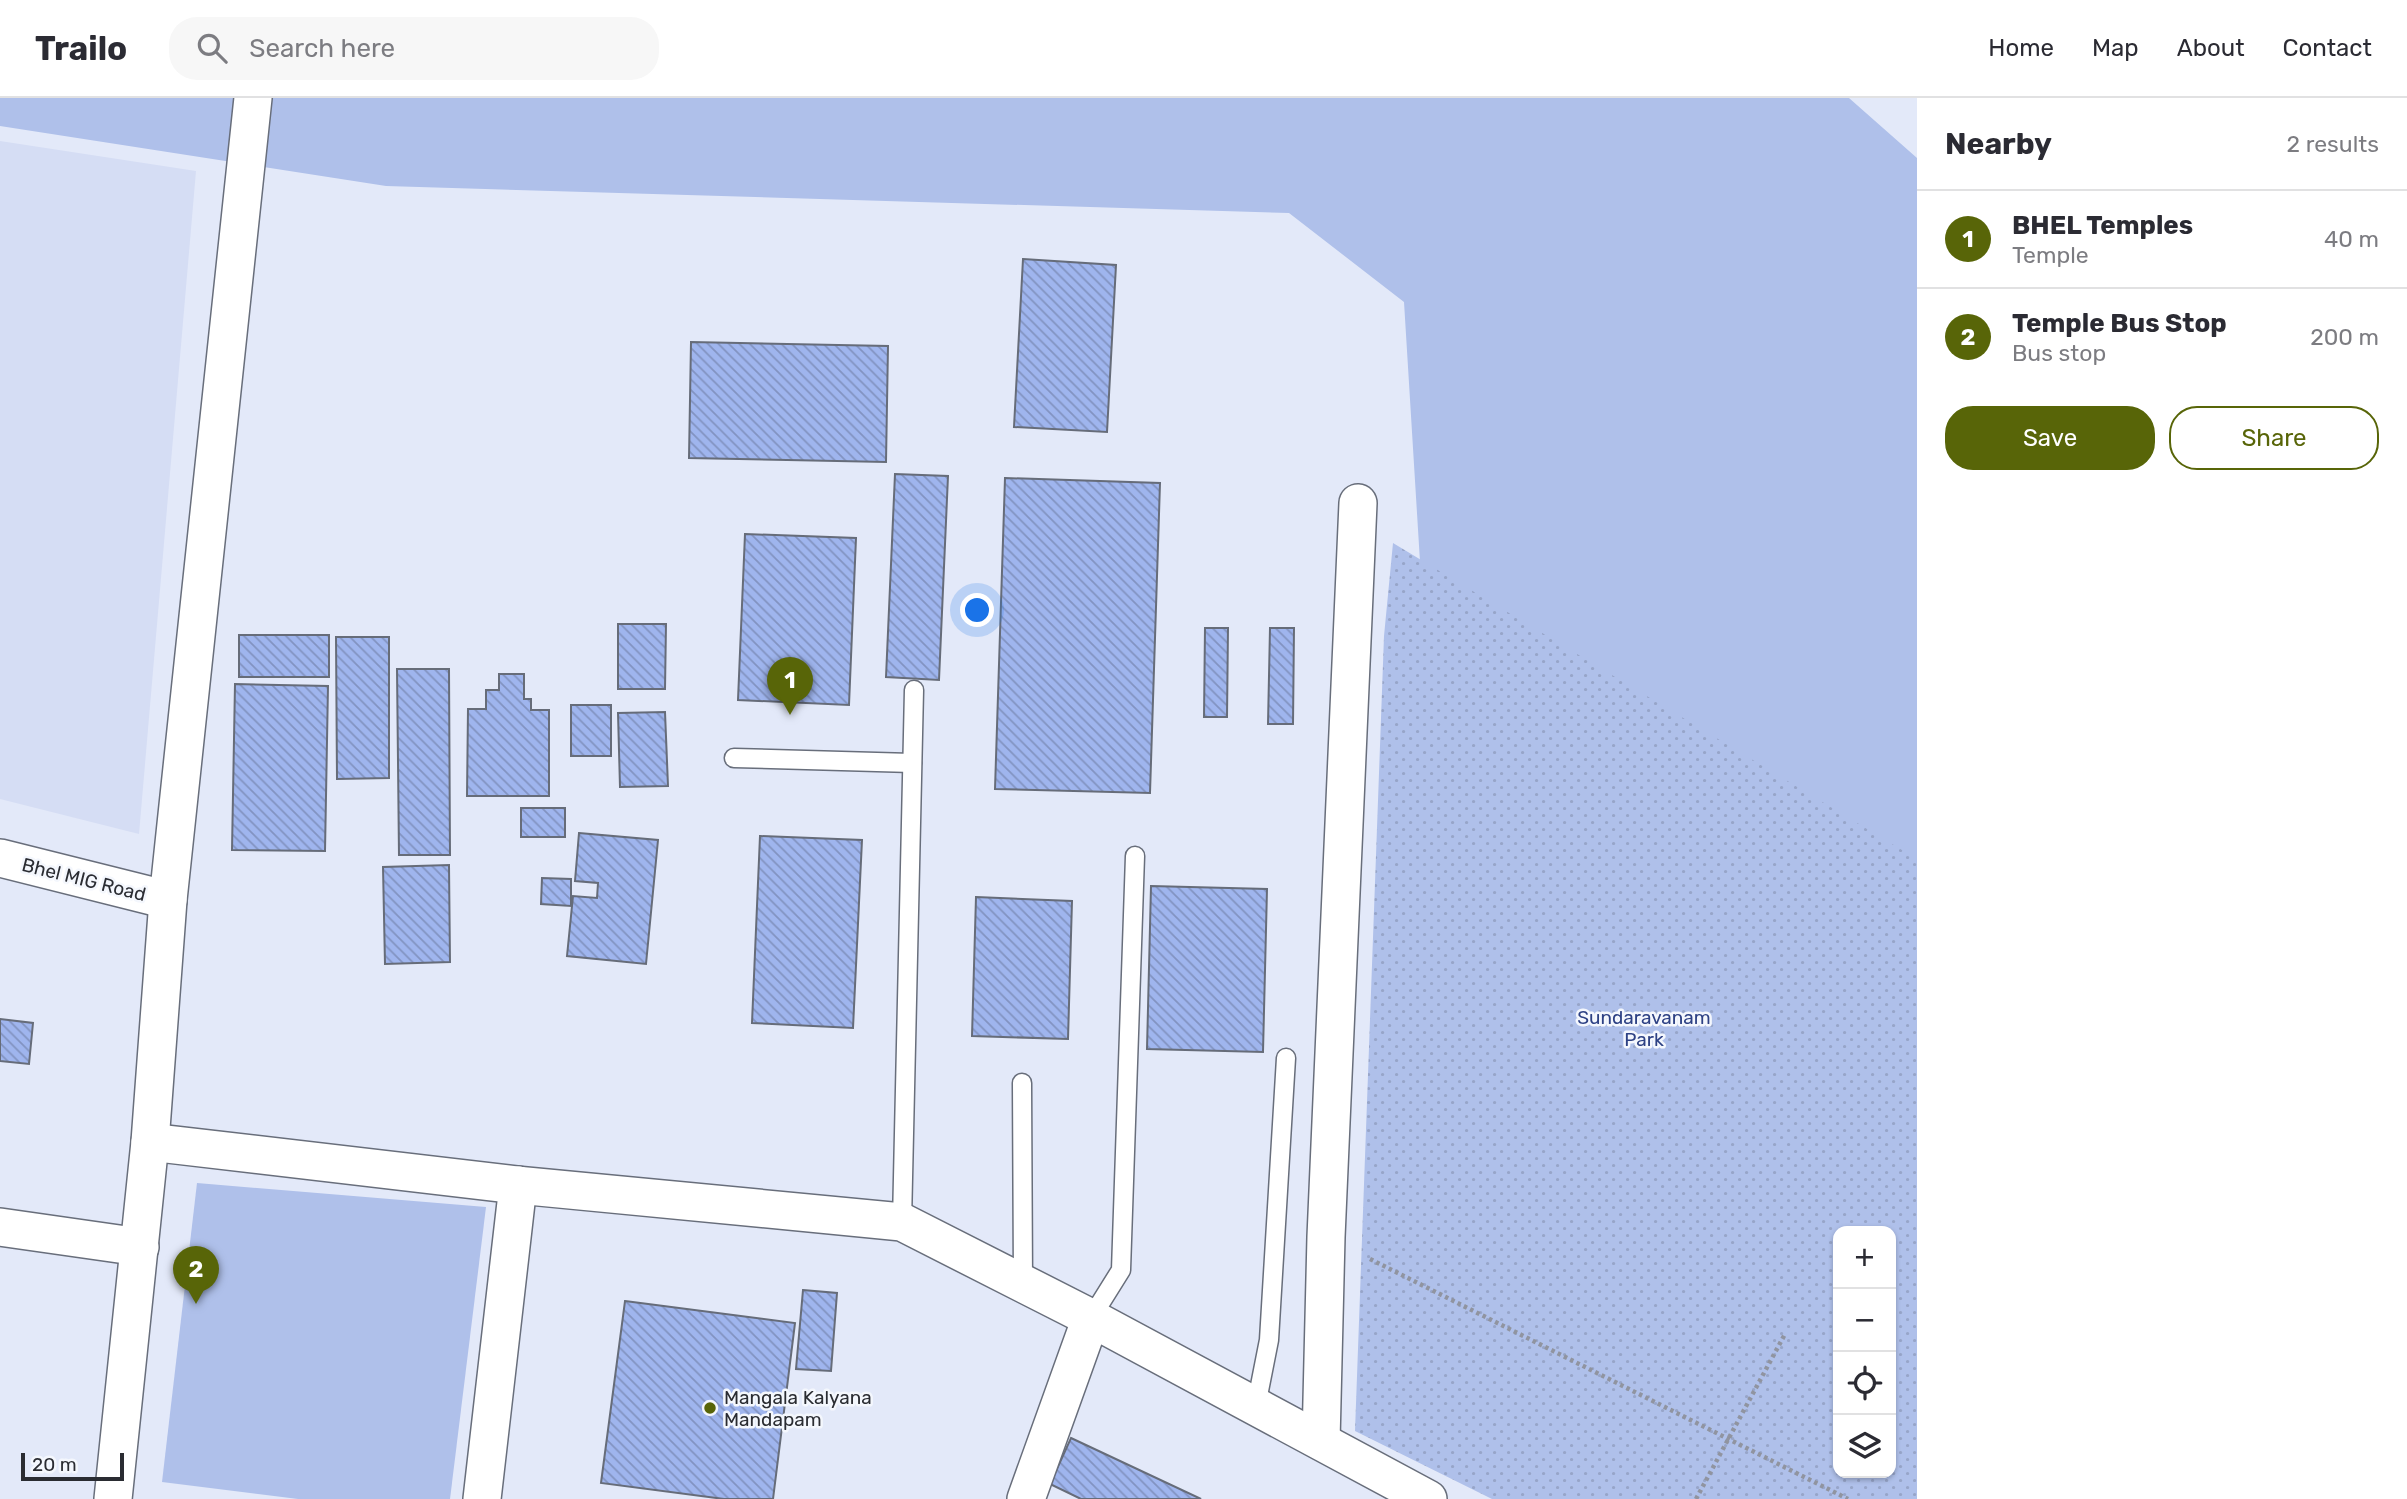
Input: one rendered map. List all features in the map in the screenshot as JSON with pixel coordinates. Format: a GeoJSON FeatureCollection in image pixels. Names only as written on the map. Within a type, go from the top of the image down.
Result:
{"type":"FeatureCollection","features":[{"type":"Feature","properties":{"kind":"street"},"geometry":{"type":"LineString","coordinates":[[113,1499],[150,1142],[168,900],[253,98]]}},
{"type":"Feature","properties":{"kind":"street"},"geometry":{"type":"LineString","coordinates":[[1321,1441],[1326,1237],[1358,503]]}},
{"type":"Feature","properties":{"kind":"street","name":"Bhel MIG Road"},"geometry":{"type":"LineString","coordinates":[[0,859],[168,900]]}},
{"type":"Feature","properties":{"kind":"street"},"geometry":{"type":"LineString","coordinates":[[150,1142],[517,1185],[902,1222],[1091,1318],[1428,1499]]}},
{"type":"Feature","properties":{"kind":"street"},"geometry":{"type":"LineString","coordinates":[[482,1499],[517,1185]]}},
{"type":"Feature","properties":{"kind":"street"},"geometry":{"type":"LineString","coordinates":[[0,1227],[140,1247]]}},
{"type":"Feature","properties":{"kind":"street"},"geometry":{"type":"LineString","coordinates":[[1026,1499],[1091,1318]]}},
{"type":"Feature","properties":{"kind":"lane"},"geometry":{"type":"LineString","coordinates":[[902,1222],[914,691]]}},
{"type":"Feature","properties":{"kind":"lane"},"geometry":{"type":"LineString","coordinates":[[734,758],[912,763]]}},
{"type":"Feature","properties":{"kind":"lane"},"geometry":{"type":"LineString","coordinates":[[1091,1318],[1121,1270],[1135,856]]}},
{"type":"Feature","properties":{"kind":"lane"},"geometry":{"type":"LineString","coordinates":[[1256,1406],[1269,1340],[1286,1058]]}},
{"type":"Feature","properties":{"kind":"lane"},"geometry":{"type":"LineString","coordinates":[[1022,1083],[1023,1284]]}},
{"type":"Feature","properties":{"kind":"path"},"geometry":{"type":"LineString","coordinates":[[1370,1259],[1848,1499]]}},
{"type":"Feature","properties":{"kind":"path"},"geometry":{"type":"LineString","coordinates":[[1696,1499],[1785,1334]]}},
{"type":"Feature","properties":{"kind":"shaded area"},"geometry":{"type":"Polygon","coordinates":[[[0,141],[196,171],[139,834],[0,799],[0,141]]]}},
{"type":"Feature","properties":{"kind":"green space"},"geometry":{"type":"Polygon","coordinates":[[[0,98],[1849,98],[1917,158],[1917,875],[1421,578],[1404,302],[1289,213],[386,186],[0,126],[0,98]]]}},
{"type":"Feature","properties":{"kind":"green space","name":"Sundaravanam Park"},"geometry":{"type":"Polygon","coordinates":[[[1393,543],[1917,859],[1917,1499],[1492,1499],[1355,1431],[1384,636],[1393,543]]]}},
{"type":"Feature","properties":{"kind":"green space"},"geometry":{"type":"Polygon","coordinates":[[[197,1183],[486,1207],[450,1499],[298,1499],[162,1482],[197,1183]]]}},
{"type":"Feature","properties":{"kind":"building"},"geometry":{"type":"Polygon","coordinates":[[[1023,259],[1116,265],[1107,432],[1014,427],[1023,259]]]}},
{"type":"Feature","properties":{"kind":"building"},"geometry":{"type":"Polygon","coordinates":[[[691,342],[888,346],[886,462],[689,458],[691,342]]]}},
{"type":"Feature","properties":{"kind":"building"},"geometry":{"type":"Polygon","coordinates":[[[895,474],[948,476],[939,680],[886,677],[895,474]]]}},
{"type":"Feature","properties":{"kind":"building"},"geometry":{"type":"Polygon","coordinates":[[[1005,478],[1160,483],[1150,793],[995,789],[1005,478]]]}},
{"type":"Feature","properties":{"kind":"building"},"geometry":{"type":"Polygon","coordinates":[[[745,534],[856,538],[849,705],[738,700],[745,534]]]}},
{"type":"Feature","properties":{"kind":"building"},"geometry":{"type":"Polygon","coordinates":[[[618,624],[666,624],[665,689],[618,689],[618,624]]]}},
{"type":"Feature","properties":{"kind":"building"},"geometry":{"type":"Polygon","coordinates":[[[1205,628],[1228,628],[1227,717],[1204,717],[1205,628]]]}},
{"type":"Feature","properties":{"kind":"building"},"geometry":{"type":"Polygon","coordinates":[[[1270,628],[1294,628],[1293,724],[1268,724],[1270,628]]]}},
{"type":"Feature","properties":{"kind":"building"},"geometry":{"type":"Polygon","coordinates":[[[239,635],[329,635],[329,677],[239,677],[239,635]]]}},
{"type":"Feature","properties":{"kind":"building"},"geometry":{"type":"Polygon","coordinates":[[[336,637],[389,637],[389,778],[337,779],[336,637]]]}},
{"type":"Feature","properties":{"kind":"building"},"geometry":{"type":"Polygon","coordinates":[[[397,669],[449,669],[450,855],[399,855],[397,669]]]}},
{"type":"Feature","properties":{"kind":"building"},"geometry":{"type":"Polygon","coordinates":[[[499,674],[524,674],[524,699],[531,699],[531,710],[549,710],[549,796],[467,796],[468,709],[486,709],[486,690],[499,690],[499,674]]]}},
{"type":"Feature","properties":{"kind":"building"},"geometry":{"type":"Polygon","coordinates":[[[235,684],[328,686],[325,851],[232,850],[235,684]]]}},
{"type":"Feature","properties":{"kind":"building"},"geometry":{"type":"Polygon","coordinates":[[[571,705],[611,705],[611,756],[571,756],[571,705]]]}},
{"type":"Feature","properties":{"kind":"building"},"geometry":{"type":"Polygon","coordinates":[[[665,712],[668,786],[620,787],[618,713],[665,712]]]}},
{"type":"Feature","properties":{"kind":"building"},"geometry":{"type":"Polygon","coordinates":[[[521,808],[565,808],[565,837],[521,837],[521,808]]]}},
{"type":"Feature","properties":{"kind":"building"},"geometry":{"type":"Polygon","coordinates":[[[579,833],[658,840],[646,964],[567,956],[573,896],[597,898],[598,883],[575,881],[579,833]]]}},
{"type":"Feature","properties":{"kind":"building"},"geometry":{"type":"Polygon","coordinates":[[[760,836],[862,840],[853,1028],[752,1023],[760,836]]]}},
{"type":"Feature","properties":{"kind":"building"},"geometry":{"type":"Polygon","coordinates":[[[449,865],[450,962],[385,964],[383,867],[449,865]]]}},
{"type":"Feature","properties":{"kind":"building"},"geometry":{"type":"Polygon","coordinates":[[[542,878],[571,879],[571,906],[541,904],[542,878]]]}},
{"type":"Feature","properties":{"kind":"building"},"geometry":{"type":"Polygon","coordinates":[[[1151,886],[1267,889],[1263,1052],[1147,1049],[1151,886]]]}},
{"type":"Feature","properties":{"kind":"building"},"geometry":{"type":"Polygon","coordinates":[[[976,897],[1072,901],[1068,1039],[972,1036],[976,897]]]}},
{"type":"Feature","properties":{"kind":"building"},"geometry":{"type":"Polygon","coordinates":[[[0,1019],[33,1023],[29,1064],[0,1061],[0,1019]]]}},
{"type":"Feature","properties":{"kind":"building"},"geometry":{"type":"Polygon","coordinates":[[[803,1290],[837,1293],[831,1371],[796,1369],[803,1290]]]}},
{"type":"Feature","properties":{"kind":"building"},"geometry":{"type":"Polygon","coordinates":[[[625,1301],[795,1323],[773,1499],[724,1499],[601,1483],[625,1301]]]}},
{"type":"Feature","properties":{"kind":"building"},"geometry":{"type":"Polygon","coordinates":[[[1071,1438],[1201,1499],[1081,1499],[1050,1484],[1071,1438]]]}},
{"type":"Feature","properties":{"kind":"place","name":"BHEL Temples"},"geometry":{"type":"Point","coordinates":[790,715]}},
{"type":"Feature","properties":{"kind":"place","name":"Temple Bus Stop"},"geometry":{"type":"Point","coordinates":[196,1304]}},
{"type":"Feature","properties":{"kind":"place","name":"Mangala Kalyana Mandapam"},"geometry":{"type":"Point","coordinates":[710,1408]}}]}
